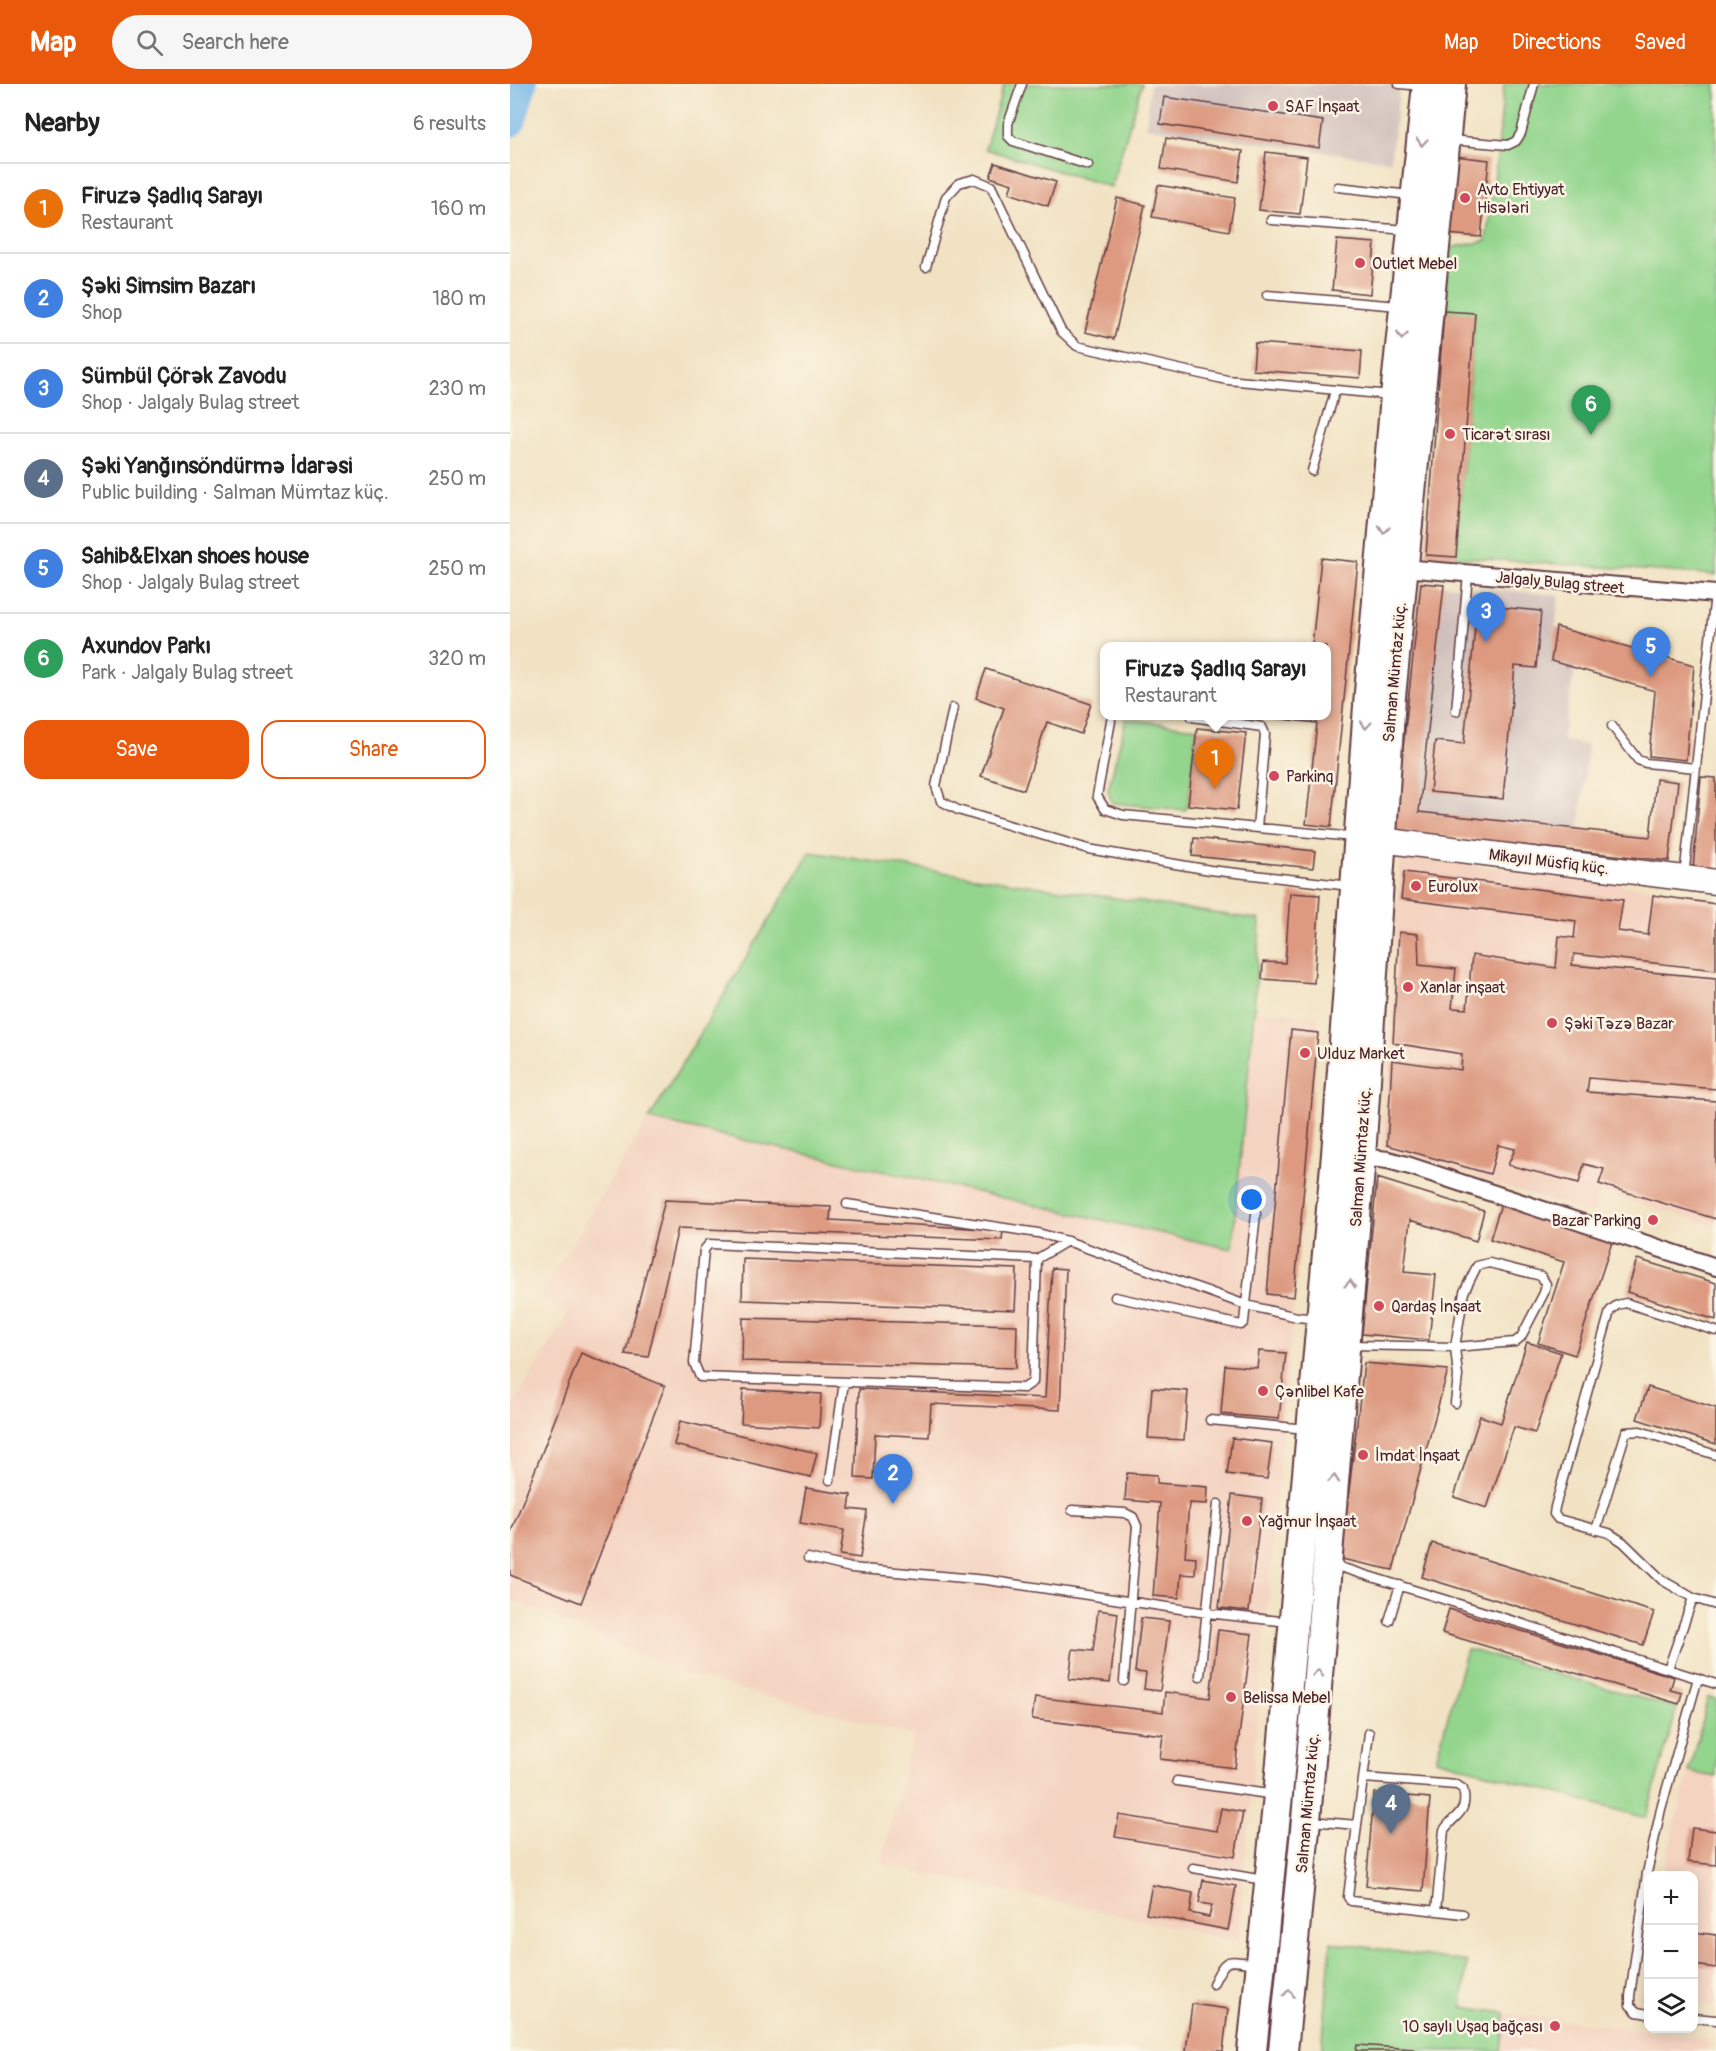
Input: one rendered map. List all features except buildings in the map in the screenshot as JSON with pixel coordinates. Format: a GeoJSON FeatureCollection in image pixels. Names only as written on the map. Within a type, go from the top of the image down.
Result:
{"type":"FeatureCollection","features":[{"type":"Feature","properties":{"kind":"highway"},"geometry":{"type":"LineString","coordinates":[[1392,567],[1395,396],[1417,308],[1413,230],[1417,195],[1437,103]]}},
{"type":"Feature","properties":{"kind":"highway"},"geometry":{"type":"LineString","coordinates":[[1252,2051],[1277,1806],[1310,1429],[1327,1402],[1337,1329],[1336,1154],[1355,886],[1370,838],[1392,567],[1437,103]]}},
{"type":"Feature","properties":{"kind":"highway","name":"Salman Mümtaz küç."},"geometry":{"type":"LineString","coordinates":[[1337,1329],[1361,1157],[1370,838]]}},
{"type":"Feature","properties":{"kind":"highway","name":"Salman Mümtaz küç."},"geometry":{"type":"LineString","coordinates":[[1283,2051],[1306,1820],[1327,1563],[1327,1402]]}},
{"type":"Feature","properties":{"kind":"highway"},"geometry":{"type":"LineString","coordinates":[[1277,1806],[1306,1820]]}},
{"type":"Feature","properties":{"kind":"main road","name":"Mikayıl Müsfiq küç."},"geometry":{"type":"LineString","coordinates":[[1370,838],[1716,882]]}},
{"type":"Feature","properties":{"kind":"street","name":"Jalgaly Bulag street"},"geometry":{"type":"LineString","coordinates":[[1392,567],[1716,594]]}},
{"type":"Feature","properties":{"kind":"street"},"geometry":{"type":"LineString","coordinates":[[1361,1157],[1388,1160],[1410,1166],[1716,1267]]}},
{"type":"Feature","properties":{"kind":"lane"},"geometry":{"type":"LineString","coordinates":[[1022,84],[1008,124],[1008,136],[1013,141],[1088,165]]}},
{"type":"Feature","properties":{"kind":"lane"},"geometry":{"type":"LineString","coordinates":[[1399,84],[1437,103],[1508,145],[1516,141],[1521,133],[1534,84]]}},
{"type":"Feature","properties":{"kind":"lane"},"geometry":{"type":"LineString","coordinates":[[926,267],[946,197],[959,183],[974,179],[991,186],[1061,331],[1077,346],[1227,380],[1395,396]]}},
{"type":"Feature","properties":{"kind":"lane"},"geometry":{"type":"LineString","coordinates":[[1338,187],[1417,195]]}},
{"type":"Feature","properties":{"kind":"lane"},"geometry":{"type":"LineString","coordinates":[[1271,220],[1413,230]]}},
{"type":"Feature","properties":{"kind":"lane"},"geometry":{"type":"LineString","coordinates":[[1267,295],[1417,308]]}},
{"type":"Feature","properties":{"kind":"lane"},"geometry":{"type":"LineString","coordinates":[[1312,471],[1335,391]]}},
{"type":"Feature","properties":{"kind":"lane"},"geometry":{"type":"LineString","coordinates":[[1455,711],[1468,574]]}},
{"type":"Feature","properties":{"kind":"lane"},"geometry":{"type":"LineString","coordinates":[[1684,878],[1716,594]]}},
{"type":"Feature","properties":{"kind":"lane"},"geometry":{"type":"LineString","coordinates":[[953,708],[936,786],[941,801],[958,810],[1088,849],[1123,856],[1209,870],[1355,886]]}},
{"type":"Feature","properties":{"kind":"lane"},"geometry":{"type":"LineString","coordinates":[[1213,720],[1262,727],[1265,734],[1257,828]]}},
{"type":"Feature","properties":{"kind":"lane"},"geometry":{"type":"LineString","coordinates":[[1111,721],[1097,796],[1105,809],[1123,815],[1370,838]]}},
{"type":"Feature","properties":{"kind":"lane"},"geometry":{"type":"LineString","coordinates":[[1612,726],[1638,760],[1646,763],[1696,768]]}},
{"type":"Feature","properties":{"kind":"lane"},"geometry":{"type":"LineString","coordinates":[[847,1204],[1038,1233],[1067,1241],[1246,1305],[1337,1329],[1455,1347],[1515,1342],[1521,1337],[1544,1293],[1546,1284],[1541,1276],[1489,1263],[1477,1266],[1464,1292],[1455,1347],[1458,1376],[1455,1403]]}},
{"type":"Feature","properties":{"kind":"lane"},"geometry":{"type":"LineString","coordinates":[[1115,1297],[1241,1325],[1244,1322],[1256,1214]]}},
{"type":"Feature","properties":{"kind":"lane"},"geometry":{"type":"LineString","coordinates":[[1036,1259],[1033,1382],[1024,1388],[700,1377],[694,1362],[704,1250],[709,1244],[1036,1259],[1067,1241]]}},
{"type":"Feature","properties":{"kind":"lane"},"geometry":{"type":"LineString","coordinates":[[1716,1331],[1626,1304],[1617,1305],[1610,1311],[1554,1514],[1558,1520],[1609,1533],[1623,1542],[1662,1580],[1693,1598],[1716,1605]]}},
{"type":"Feature","properties":{"kind":"lane"},"geometry":{"type":"LineString","coordinates":[[830,1480],[844,1382]]}},
{"type":"Feature","properties":{"kind":"lane"},"geometry":{"type":"LineString","coordinates":[[1210,1420],[1310,1429]]}},
{"type":"Feature","properties":{"kind":"lane"},"geometry":{"type":"LineString","coordinates":[[1596,1530],[1626,1432],[1640,1431],[1716,1455]]}},
{"type":"Feature","properties":{"kind":"lane"},"geometry":{"type":"LineString","coordinates":[[1200,1676],[1218,1504]]}},
{"type":"Feature","properties":{"kind":"lane"},"geometry":{"type":"LineString","coordinates":[[1072,1510],[1125,1513],[1133,1517],[1137,1526],[1124,1681]]}},
{"type":"Feature","properties":{"kind":"lane"},"geometry":{"type":"LineString","coordinates":[[808,1558],[851,1568],[987,1580],[1208,1613],[1293,1623]]}},
{"type":"Feature","properties":{"kind":"lane"},"geometry":{"type":"LineString","coordinates":[[1327,1563],[1716,1684]]}},
{"type":"Feature","properties":{"kind":"lane"},"geometry":{"type":"LineString","coordinates":[[1389,1622],[1400,1585]]}},
{"type":"Feature","properties":{"kind":"lane"},"geometry":{"type":"LineString","coordinates":[[1668,1669],[1693,1598]]}},
{"type":"Feature","properties":{"kind":"lane"},"geometry":{"type":"LineString","coordinates":[[1644,2013],[1637,2012],[1630,2006],[1630,1996],[1645,1884],[1661,1809],[1698,1678]]}},
{"type":"Feature","properties":{"kind":"lane"},"geometry":{"type":"LineString","coordinates":[[1369,1733],[1347,1897],[1351,1901],[1463,1914]]}},
{"type":"Feature","properties":{"kind":"lane"},"geometry":{"type":"LineString","coordinates":[[1364,1778],[1456,1785],[1463,1789],[1464,1807],[1444,1830],[1436,1911]]}},
{"type":"Feature","properties":{"kind":"lane"},"geometry":{"type":"LineString","coordinates":[[1177,1780],[1277,1806]]}},
{"type":"Feature","properties":{"kind":"lane"},"geometry":{"type":"LineString","coordinates":[[1306,1820],[1357,1825]]}},
{"type":"Feature","properties":{"kind":"lane"},"geometry":{"type":"LineString","coordinates":[[1193,1868],[1269,1881]]}},
{"type":"Feature","properties":{"kind":"lane"},"geometry":{"type":"LineString","coordinates":[[1213,1984],[1223,1963],[1228,1960],[1260,1964]]}},
{"type":"Feature","properties":{"kind":"lane"},"geometry":{"type":"LineString","coordinates":[[1698,2018],[1716,2020]]}},
{"type":"Feature","properties":{"kind":"shaded area","name":"SAF İnşaat"},"geometry":{"type":"Polygon","coordinates":[[[1150,84],[1400,84],[1390,161],[1146,127],[1150,84]]]}},
{"type":"Feature","properties":{"kind":"shaded area"},"geometry":{"type":"Polygon","coordinates":[[[1444,585],[1559,595],[1551,661],[1575,668],[1562,741],[1588,745],[1579,829],[1419,812],[1444,585]]]}},
{"type":"Feature","properties":{"kind":"shaded area","name":"Şəki Təzə Bazar"},"geometry":{"type":"Polygon","coordinates":[[[1400,856],[1716,897],[1716,1226],[1600,1192],[1592,1214],[1381,1148],[1400,856]]]}},
{"type":"Feature","properties":{"kind":"shaded area"},"geometry":{"type":"Polygon","coordinates":[[[1254,1010],[1319,1016],[1238,1941],[881,1864],[913,1735],[681,1673],[510,1598],[510,1410],[568,1314],[539,1297],[649,1119],[1231,1248],[1254,1010]]]}},
{"type":"Feature","properties":{"kind":"shaded area"},"geometry":{"type":"Polygon","coordinates":[[[1689,1772],[1716,1777],[1716,2007],[1698,2005],[1698,1871],[1664,1871],[1689,1772]]]}},
{"type":"Feature","properties":{"kind":"shaded area"},"geometry":{"type":"Polygon","coordinates":[[[1644,1973],[1644,2001],[1639,2000],[1644,1973]]]}},
{"type":"Feature","properties":{"kind":"shaded area","name":"10 saylı Uşaq bağçası"},"geometry":{"type":"Polygon","coordinates":[[[1505,2013],[1644,2030],[1644,2033],[1667,2033],[1708,2038],[1706,2051],[1501,2051],[1505,2013]]]}},
{"type":"Feature","properties":{"kind":"green space"},"geometry":{"type":"Polygon","coordinates":[[[1004,84],[1142,84],[1111,187],[985,149],[1004,84]]]}},
{"type":"Feature","properties":{"kind":"green space"},"geometry":{"type":"Polygon","coordinates":[[[1504,84],[1716,84],[1716,575],[1456,557],[1475,314],[1444,311],[1449,248],[1486,241],[1504,84]]]}},
{"type":"Feature","properties":{"kind":"green space"},"geometry":{"type":"Polygon","coordinates":[[[1126,720],[1197,728],[1188,805],[1185,810],[1112,803],[1108,790],[1126,720]]]}},
{"type":"Feature","properties":{"kind":"green space"},"geometry":{"type":"Polygon","coordinates":[[[810,852],[1260,920],[1232,1249],[649,1119],[810,852]]]}},
{"type":"Feature","properties":{"kind":"green space"},"geometry":{"type":"Polygon","coordinates":[[[1467,1649],[1677,1708],[1646,1818],[1436,1759],[1467,1649]]]}},
{"type":"Feature","properties":{"kind":"green space"},"geometry":{"type":"Polygon","coordinates":[[[1708,1697],[1716,1699],[1716,1777],[1689,1772],[1708,1697]]]}},
{"type":"Feature","properties":{"kind":"green space"},"geometry":{"type":"Polygon","coordinates":[[[1331,1942],[1467,1962],[1462,2007],[1505,2013],[1501,2051],[1322,2051],[1331,1942]]]}},
{"type":"Feature","properties":{"kind":"waterway"},"geometry":{"type":"LineString","coordinates":[[510,121],[521,84]]}},
{"type":"Feature","properties":{"kind":"place","name":"SAF İnşaat"},"geometry":{"type":"Point","coordinates":[1273,106]}},
{"type":"Feature","properties":{"kind":"place","name":"Avto Ehtiyyat Hisələri"},"geometry":{"type":"Point","coordinates":[1465,198]}},
{"type":"Feature","properties":{"kind":"place","name":"Outlet Mebel"},"geometry":{"type":"Point","coordinates":[1360,263]}},
{"type":"Feature","properties":{"kind":"place","name":"Ticarət sırası"},"geometry":{"type":"Point","coordinates":[1450,434]}},
{"type":"Feature","properties":{"kind":"place","name":"Axundov Parkı"},"geometry":{"type":"Point","coordinates":[1591,435]}},
{"type":"Feature","properties":{"kind":"place","name":"Sümbül Çörək Zavodu"},"geometry":{"type":"Point","coordinates":[1486,642]}},
{"type":"Feature","properties":{"kind":"place","name":"Sahib&Elxan shoes house"},"geometry":{"type":"Point","coordinates":[1651,677]}},
{"type":"Feature","properties":{"kind":"place","name":"Parkinq"},"geometry":{"type":"Point","coordinates":[1274,776]}},
{"type":"Feature","properties":{"kind":"place","name":"Firuzə Şadlıq Sarayı"},"geometry":{"type":"Point","coordinates":[1215,789]}},
{"type":"Feature","properties":{"kind":"place","name":"Eurolux"},"geometry":{"type":"Point","coordinates":[1416,886]}},
{"type":"Feature","properties":{"kind":"place","name":"Xanlar inşaat"},"geometry":{"type":"Point","coordinates":[1408,987]}},
{"type":"Feature","properties":{"kind":"place","name":"Şəki Təzə Bazar"},"geometry":{"type":"Point","coordinates":[1552,1023]}},
{"type":"Feature","properties":{"kind":"place","name":"Ulduz Market"},"geometry":{"type":"Point","coordinates":[1305,1053]}},
{"type":"Feature","properties":{"kind":"place","name":"Bazar Parking"},"geometry":{"type":"Point","coordinates":[1653,1220]}},
{"type":"Feature","properties":{"kind":"place","name":"Qardaş İnşaat"},"geometry":{"type":"Point","coordinates":[1379,1306]}},
{"type":"Feature","properties":{"kind":"place","name":"Çənlibel Kafe"},"geometry":{"type":"Point","coordinates":[1263,1391]}},
{"type":"Feature","properties":{"kind":"place","name":"İmdat İnşaat"},"geometry":{"type":"Point","coordinates":[1363,1455]}},
{"type":"Feature","properties":{"kind":"place","name":"Şəki Simsim Bazarı"},"geometry":{"type":"Point","coordinates":[893,1504]}},
{"type":"Feature","properties":{"kind":"place","name":"Yağmur İnşaat"},"geometry":{"type":"Point","coordinates":[1247,1521]}},
{"type":"Feature","properties":{"kind":"place","name":"Belissa Mebel"},"geometry":{"type":"Point","coordinates":[1231,1697]}},
{"type":"Feature","properties":{"kind":"place","name":"Şəki Yanğınsöndürmə İdarəsi"},"geometry":{"type":"Point","coordinates":[1391,1834]}},
{"type":"Feature","properties":{"kind":"place","name":"10 saylı Uşaq bağçası"},"geometry":{"type":"Point","coordinates":[1555,2026]}}]}
